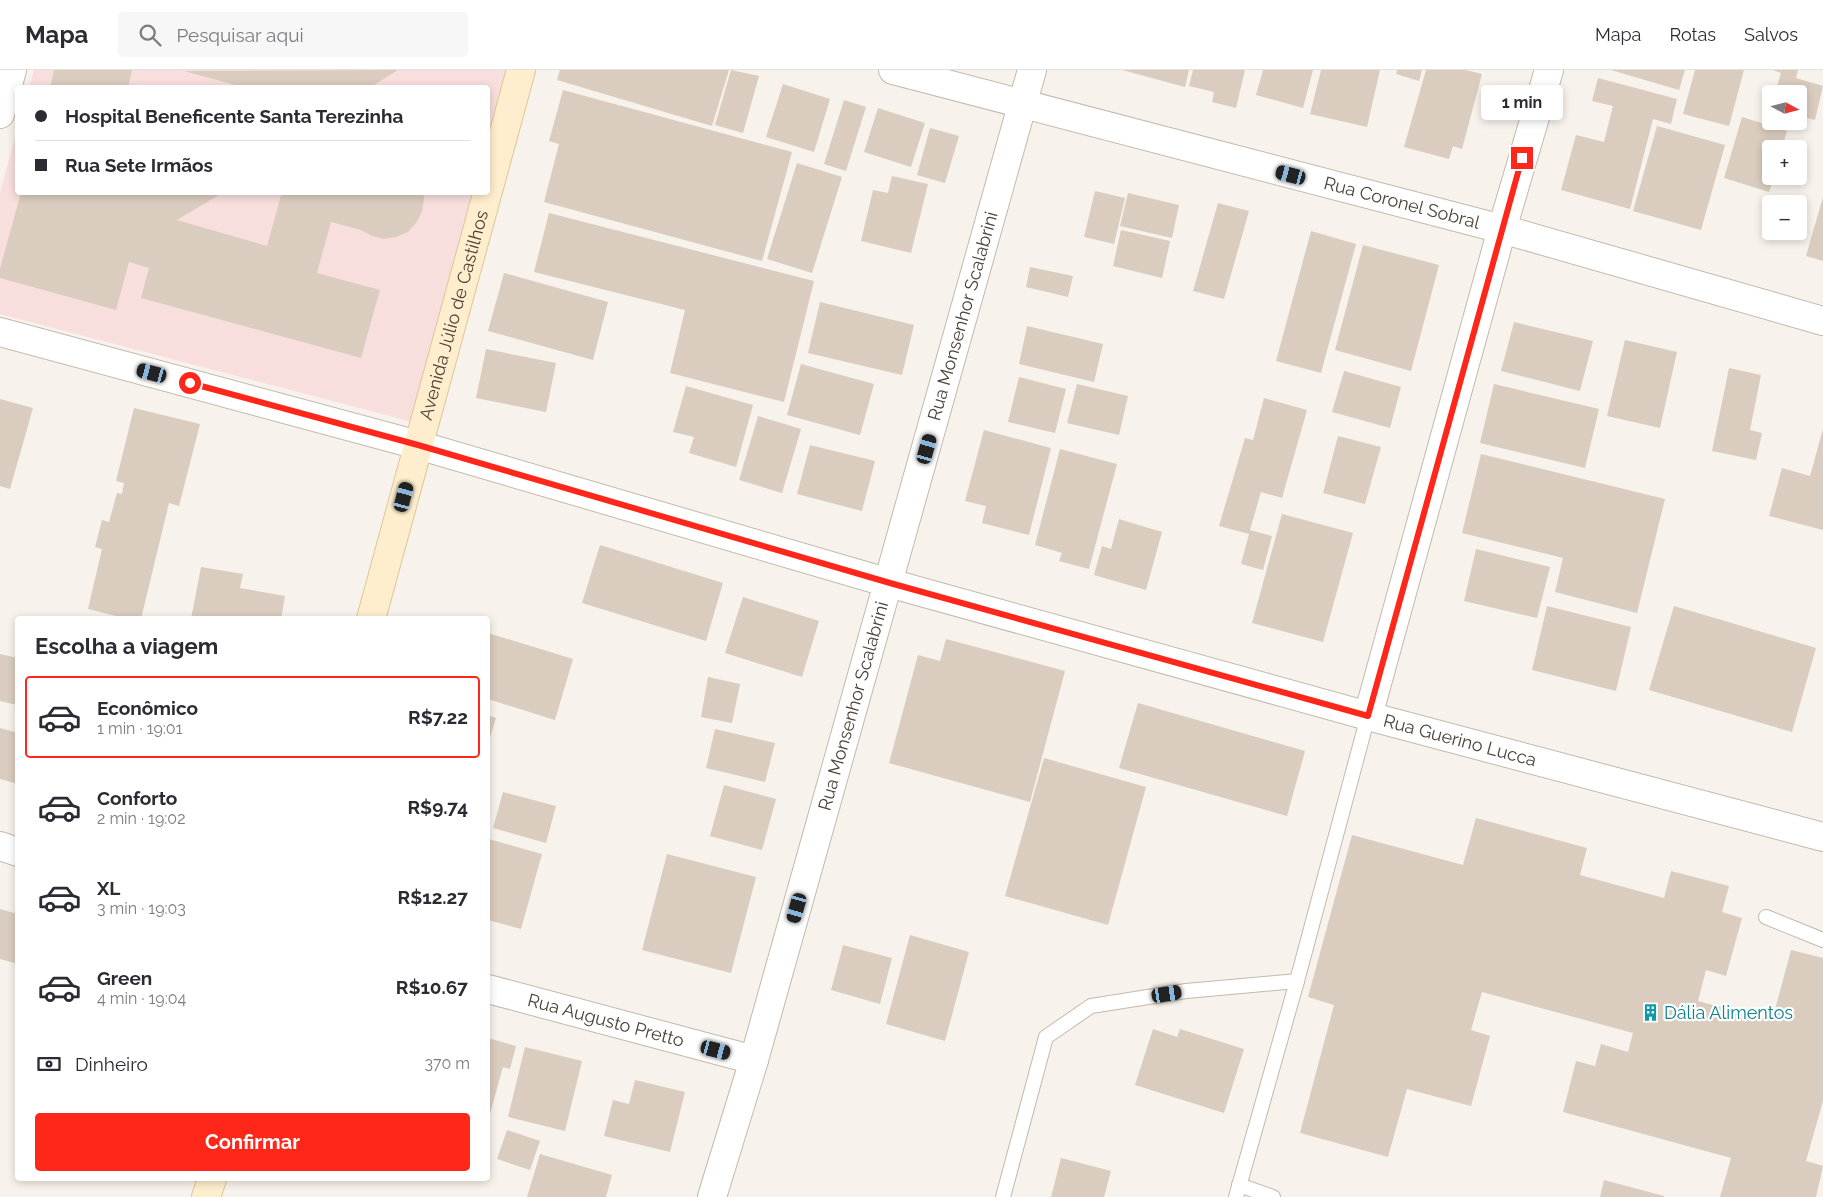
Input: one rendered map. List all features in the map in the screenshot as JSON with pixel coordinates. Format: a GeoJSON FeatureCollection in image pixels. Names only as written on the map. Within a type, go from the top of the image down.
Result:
{"type":"FeatureCollection","features":[{"type":"Feature","properties":{"kind":"street"},"geometry":{"type":"LineString","coordinates":[[0,114],[12,70]]}},
{"type":"Feature","properties":{"kind":"street","name":"Avenida Júlio de Castilhos"},"geometry":{"type":"LineString","coordinates":[[490,183],[521,70]]}},
{"type":"Feature","properties":{"kind":"street","name":"Rua Coronel Sobral"},"geometry":{"type":"LineString","coordinates":[[893,70],[1502,229],[1823,321]]}},
{"type":"Feature","properties":{"kind":"street","name":"Rua Monsenhor Scalabrini"},"geometry":{"type":"LineString","coordinates":[[712,1197],[754,1060],[890,583],[1032,70]]}},
{"type":"Feature","properties":{"kind":"street"},"geometry":{"type":"LineString","coordinates":[[1368,716],[1502,229],[1549,70]]}},
{"type":"Feature","properties":{"kind":"street","name":"Avenida Júlio de Castilhos"},"geometry":{"type":"LineString","coordinates":[[371,616],[487,195]]}},
{"type":"Feature","properties":{"kind":"street","name":"Rua Guerino Lucca"},"geometry":{"type":"LineString","coordinates":[[0,332],[418,445],[890,583],[1368,716],[1823,837]]}},
{"type":"Feature","properties":{"kind":"street"},"geometry":{"type":"LineString","coordinates":[[0,846],[15,851]]}},
{"type":"Feature","properties":{"kind":"street","name":"Rua Augusto Pretto"},"geometry":{"type":"LineString","coordinates":[[490,990],[754,1060]]}},
{"type":"Feature","properties":{"kind":"street"},"geometry":{"type":"LineString","coordinates":[[206,1197],[211,1181]]}},
{"type":"Feature","properties":{"kind":"lane"},"geometry":{"type":"LineString","coordinates":[[1273,1197],[1238,1191],[1368,716]]}},
{"type":"Feature","properties":{"kind":"lane"},"geometry":{"type":"LineString","coordinates":[[1766,918],[1823,940]]}},
{"type":"Feature","properties":{"kind":"lane"},"geometry":{"type":"LineString","coordinates":[[1003,1197],[1046,1036],[1091,1006],[1186,991],[1297,981]]}},
{"type":"Feature","properties":{"kind":"shaded area"},"geometry":{"type":"Polygon","coordinates":[[[34,70],[509,70],[490,141],[490,85],[30,85],[34,70]]]}},
{"type":"Feature","properties":{"kind":"shaded area"},"geometry":{"type":"Polygon","coordinates":[[[15,137],[15,195],[475,195],[413,422],[0,314],[0,193],[15,137]]]}},
{"type":"Feature","properties":{"kind":"building"},"geometry":{"type":"Polygon","coordinates":[[[54,70],[132,70],[129,85],[51,85],[54,70]]]}},
{"type":"Feature","properties":{"kind":"building"},"geometry":{"type":"Polygon","coordinates":[[[398,70],[374,85],[235,85],[184,71],[398,70]]]}},
{"type":"Feature","properties":{"kind":"building"},"geometry":{"type":"Polygon","coordinates":[[[560,70],[729,70],[712,126],[557,80],[560,70]]]}},
{"type":"Feature","properties":{"kind":"building"},"geometry":{"type":"Polygon","coordinates":[[[731,70],[759,76],[743,133],[715,125],[731,70]]]}},
{"type":"Feature","properties":{"kind":"building"},"geometry":{"type":"Polygon","coordinates":[[[1122,70],[1189,70],[1185,87],[1122,70]]]}},
{"type":"Feature","properties":{"kind":"building"},"geometry":{"type":"Polygon","coordinates":[[[1193,70],[1245,70],[1236,108],[1212,102],[1214,92],[1189,86],[1193,70]]]}},
{"type":"Feature","properties":{"kind":"building"},"geometry":{"type":"Polygon","coordinates":[[[1263,70],[1313,70],[1303,108],[1256,95],[1263,70]]]}},
{"type":"Feature","properties":{"kind":"building"},"geometry":{"type":"Polygon","coordinates":[[[1321,70],[1380,70],[1367,127],[1310,114],[1321,70]]]}},
{"type":"Feature","properties":{"kind":"building"},"geometry":{"type":"Polygon","coordinates":[[[1397,70],[1422,70],[1419,81],[1396,74],[1397,70]]]}},
{"type":"Feature","properties":{"kind":"building"},"geometry":{"type":"Polygon","coordinates":[[[1426,70],[1466,70],[1482,74],[1462,149],[1453,146],[1449,159],[1404,147],[1426,70]]]}},
{"type":"Feature","properties":{"kind":"building"},"geometry":{"type":"Polygon","coordinates":[[[1611,70],[1685,70],[1679,90],[1611,70]]]}},
{"type":"Feature","properties":{"kind":"building"},"geometry":{"type":"Polygon","coordinates":[[[1695,70],[1744,70],[1729,126],[1683,114],[1695,70]]]}},
{"type":"Feature","properties":{"kind":"building"},"geometry":{"type":"Polygon","coordinates":[[[1773,70],[1798,70],[1796,78],[1823,86],[1815,120],[1808,118],[1808,85],[1778,85],[1781,73],[1773,70]]]}},
{"type":"Feature","properties":{"kind":"building"},"geometry":{"type":"Polygon","coordinates":[[[1598,78],[1677,99],[1671,124],[1653,119],[1630,209],[1561,190],[1576,135],[1604,142],[1613,106],[1592,101],[1598,78]]]}},
{"type":"Feature","properties":{"kind":"building"},"geometry":{"type":"Polygon","coordinates":[[[783,84],[830,99],[814,152],[766,137],[783,84]]]}},
{"type":"Feature","properties":{"kind":"building"},"geometry":{"type":"Polygon","coordinates":[[[563,90],[792,152],[762,261],[544,202],[559,144],[549,141],[563,90]]]}},
{"type":"Feature","properties":{"kind":"building"},"geometry":{"type":"Polygon","coordinates":[[[844,100],[866,107],[846,171],[824,164],[844,100]]]}},
{"type":"Feature","properties":{"kind":"building"},"geometry":{"type":"Polygon","coordinates":[[[878,108],[925,123],[911,167],[864,152],[878,108]]]}},
{"type":"Feature","properties":{"kind":"building"},"geometry":{"type":"Polygon","coordinates":[[[1742,117],[1762,123],[1762,130],[1787,131],[1784,140],[1762,140],[1762,185],[1771,185],[1769,192],[1724,178],[1742,117]]]}},
{"type":"Feature","properties":{"kind":"building"},"geometry":{"type":"Polygon","coordinates":[[[1657,126],[1725,145],[1701,230],[1633,211],[1657,126]]]}},
{"type":"Feature","properties":{"kind":"building"},"geometry":{"type":"Polygon","coordinates":[[[930,128],[959,136],[945,183],[917,175],[930,128]]]}},
{"type":"Feature","properties":{"kind":"building"},"geometry":{"type":"Polygon","coordinates":[[[797,163],[842,177],[812,273],[767,259],[797,163]]]}},
{"type":"Feature","properties":{"kind":"building"},"geometry":{"type":"Polygon","coordinates":[[[892,176],[928,184],[911,253],[861,241],[873,190],[888,193],[892,176]]]}},
{"type":"Feature","properties":{"kind":"building"},"geometry":{"type":"Polygon","coordinates":[[[1095,191],[1125,198],[1114,244],[1084,237],[1095,191]]]}},
{"type":"Feature","properties":{"kind":"building"},"geometry":{"type":"Polygon","coordinates":[[[1128,193],[1179,205],[1172,238],[1120,226],[1128,193]]]}},
{"type":"Feature","properties":{"kind":"building"},"geometry":{"type":"Polygon","coordinates":[[[20,195],[219,195],[177,220],[267,246],[281,195],[423,195],[422,212],[416,223],[408,232],[396,237],[384,239],[372,236],[361,230],[331,222],[317,273],[380,290],[361,358],[141,298],[149,268],[129,262],[116,310],[0,278],[0,269],[20,195]]]}},
{"type":"Feature","properties":{"kind":"building"},"geometry":{"type":"Polygon","coordinates":[[[1823,197],[1823,261],[1806,256],[1823,197]]]}},
{"type":"Feature","properties":{"kind":"building"},"geometry":{"type":"Polygon","coordinates":[[[1218,203],[1249,211],[1224,299],[1193,291],[1218,203]]]}},
{"type":"Feature","properties":{"kind":"building"},"geometry":{"type":"Polygon","coordinates":[[[549,213],[814,281],[784,402],[670,373],[685,310],[534,272],[549,213]]]}},
{"type":"Feature","properties":{"kind":"building"},"geometry":{"type":"Polygon","coordinates":[[[1121,230],[1170,241],[1162,278],[1113,266],[1121,230]]]}},
{"type":"Feature","properties":{"kind":"building"},"geometry":{"type":"Polygon","coordinates":[[[1311,231],[1356,244],[1321,373],[1276,361],[1311,231]]]}},
{"type":"Feature","properties":{"kind":"building"},"geometry":{"type":"Polygon","coordinates":[[[1363,245],[1439,265],[1411,371],[1335,350],[1363,245]]]}},
{"type":"Feature","properties":{"kind":"building"},"geometry":{"type":"Polygon","coordinates":[[[1030,267],[1073,276],[1068,297],[1026,287],[1030,267]]]}},
{"type":"Feature","properties":{"kind":"building"},"geometry":{"type":"Polygon","coordinates":[[[504,273],[608,302],[593,360],[488,331],[504,273]]]}},
{"type":"Feature","properties":{"kind":"building"},"geometry":{"type":"Polygon","coordinates":[[[820,302],[914,325],[902,375],[808,353],[820,302]]]}},
{"type":"Feature","properties":{"kind":"building"},"geometry":{"type":"Polygon","coordinates":[[[1514,322],[1593,341],[1580,391],[1501,371],[1514,322]]]}},
{"type":"Feature","properties":{"kind":"building"},"geometry":{"type":"Polygon","coordinates":[[[1027,326],[1103,344],[1094,382],[1019,364],[1027,326]]]}},
{"type":"Feature","properties":{"kind":"building"},"geometry":{"type":"Polygon","coordinates":[[[1625,340],[1677,352],[1660,428],[1607,416],[1625,340]]]}},
{"type":"Feature","properties":{"kind":"building"},"geometry":{"type":"Polygon","coordinates":[[[486,349],[556,363],[546,412],[476,398],[486,349]]]}},
{"type":"Feature","properties":{"kind":"building"},"geometry":{"type":"Polygon","coordinates":[[[801,364],[874,384],[860,435],[787,415],[801,364]]]}},
{"type":"Feature","properties":{"kind":"building"},"geometry":{"type":"Polygon","coordinates":[[[1729,368],[1761,375],[1750,430],[1762,433],[1756,460],[1712,451],[1729,368]]]}},
{"type":"Feature","properties":{"kind":"building"},"geometry":{"type":"Polygon","coordinates":[[[1344,371],[1401,387],[1390,428],[1332,412],[1344,371]]]}},
{"type":"Feature","properties":{"kind":"building"},"geometry":{"type":"Polygon","coordinates":[[[1019,377],[1066,389],[1055,433],[1008,422],[1019,377]]]}},
{"type":"Feature","properties":{"kind":"building"},"geometry":{"type":"Polygon","coordinates":[[[1077,384],[1128,396],[1119,435],[1067,423],[1077,384]]]}},
{"type":"Feature","properties":{"kind":"building"},"geometry":{"type":"Polygon","coordinates":[[[1494,384],[1599,409],[1585,468],[1480,443],[1494,384]]]}},
{"type":"Feature","properties":{"kind":"building"},"geometry":{"type":"Polygon","coordinates":[[[686,386],[753,405],[736,467],[689,453],[694,437],[673,432],[686,386]]]}},
{"type":"Feature","properties":{"kind":"building"},"geometry":{"type":"Polygon","coordinates":[[[1264,398],[1307,410],[1282,498],[1261,492],[1250,530],[1272,536],[1263,570],[1241,564],[1249,534],[1219,526],[1245,438],[1253,440],[1264,398]]]}},
{"type":"Feature","properties":{"kind":"building"},"geometry":{"type":"Polygon","coordinates":[[[0,399],[33,408],[10,489],[0,486],[0,399]]]}},
{"type":"Feature","properties":{"kind":"building"},"geometry":{"type":"Polygon","coordinates":[[[134,408],[200,424],[179,506],[169,503],[142,616],[116,616],[88,609],[102,549],[95,547],[102,520],[109,522],[117,493],[122,494],[124,483],[116,481],[134,408]]]}},
{"type":"Feature","properties":{"kind":"building"},"geometry":{"type":"Polygon","coordinates":[[[758,416],[801,429],[782,493],[739,480],[758,416]]]}},
{"type":"Feature","properties":{"kind":"building"},"geometry":{"type":"Polygon","coordinates":[[[1823,429],[1823,530],[1769,516],[1782,468],[1810,476],[1823,429]]]}},
{"type":"Feature","properties":{"kind":"building"},"geometry":{"type":"Polygon","coordinates":[[[984,430],[1051,448],[1029,535],[982,523],[986,506],[965,501],[984,430]]]}},
{"type":"Feature","properties":{"kind":"building"},"geometry":{"type":"Polygon","coordinates":[[[1338,436],[1381,447],[1365,504],[1323,493],[1338,436]]]}},
{"type":"Feature","properties":{"kind":"building"},"geometry":{"type":"Polygon","coordinates":[[[810,445],[875,461],[862,511],[797,494],[810,445]]]}},
{"type":"Feature","properties":{"kind":"building"},"geometry":{"type":"Polygon","coordinates":[[[1060,449],[1117,464],[1089,569],[1059,561],[1062,553],[1035,545],[1060,449]]]}},
{"type":"Feature","properties":{"kind":"building"},"geometry":{"type":"Polygon","coordinates":[[[1481,454],[1665,499],[1637,613],[1555,592],[1563,558],[1462,533],[1481,454]]]}},
{"type":"Feature","properties":{"kind":"building"},"geometry":{"type":"Polygon","coordinates":[[[1282,514],[1353,533],[1323,642],[1252,623],[1282,514]]]}},
{"type":"Feature","properties":{"kind":"building"},"geometry":{"type":"Polygon","coordinates":[[[1119,519],[1162,532],[1146,590],[1094,575],[1102,546],[1111,549],[1119,519]]]}},
{"type":"Feature","properties":{"kind":"building"},"geometry":{"type":"Polygon","coordinates":[[[600,545],[723,583],[706,641],[582,603],[600,545]]]}},
{"type":"Feature","properties":{"kind":"building"},"geometry":{"type":"Polygon","coordinates":[[[1476,549],[1550,567],[1537,618],[1464,601],[1476,549]]]}},
{"type":"Feature","properties":{"kind":"building"},"geometry":{"type":"Polygon","coordinates":[[[201,567],[243,574],[240,588],[285,596],[282,616],[192,616],[201,567]]]}},
{"type":"Feature","properties":{"kind":"building"},"geometry":{"type":"Polygon","coordinates":[[[743,597],[819,621],[802,677],[725,653],[743,597]]]}},
{"type":"Feature","properties":{"kind":"building"},"geometry":{"type":"Polygon","coordinates":[[[1547,606],[1631,627],[1616,691],[1532,670],[1547,606]]]}},
{"type":"Feature","properties":{"kind":"building"},"geometry":{"type":"Polygon","coordinates":[[[1674,606],[1816,648],[1792,732],[1649,690],[1674,606]]]}},
{"type":"Feature","properties":{"kind":"building"},"geometry":{"type":"Polygon","coordinates":[[[490,634],[573,659],[555,720],[490,700],[490,634]]]}},
{"type":"Feature","properties":{"kind":"building"},"geometry":{"type":"Polygon","coordinates":[[[946,639],[1065,671],[1030,802],[889,763],[918,655],[940,661],[946,639]]]}},
{"type":"Feature","properties":{"kind":"building"},"geometry":{"type":"Polygon","coordinates":[[[0,654],[15,657],[15,705],[0,701],[0,654]]]}},
{"type":"Feature","properties":{"kind":"building"},"geometry":{"type":"Polygon","coordinates":[[[708,677],[740,684],[732,723],[701,717],[708,677]]]}},
{"type":"Feature","properties":{"kind":"building"},"geometry":{"type":"Polygon","coordinates":[[[1138,703],[1305,751],[1287,816],[1119,768],[1138,703]]]}},
{"type":"Feature","properties":{"kind":"building"},"geometry":{"type":"Polygon","coordinates":[[[490,716],[496,718],[490,738],[490,716]]]}},
{"type":"Feature","properties":{"kind":"building"},"geometry":{"type":"Polygon","coordinates":[[[0,728],[15,732],[15,783],[0,779],[0,728]]]}},
{"type":"Feature","properties":{"kind":"building"},"geometry":{"type":"Polygon","coordinates":[[[715,729],[775,743],[765,782],[706,768],[715,729]]]}},
{"type":"Feature","properties":{"kind":"building"},"geometry":{"type":"Polygon","coordinates":[[[1044,758],[1146,787],[1108,925],[1005,896],[1044,758]]]}},
{"type":"Feature","properties":{"kind":"building"},"geometry":{"type":"Polygon","coordinates":[[[724,785],[776,799],[762,850],[710,836],[724,785]]]}},
{"type":"Feature","properties":{"kind":"building"},"geometry":{"type":"Polygon","coordinates":[[[503,792],[556,806],[546,843],[493,828],[503,792]]]}},
{"type":"Feature","properties":{"kind":"building","name":"Dália Alimentos"},"geometry":{"type":"Polygon","coordinates":[[[1476,818],[1587,848],[1580,875],[1664,898],[1671,871],[1729,886],[1722,912],[1742,918],[1726,976],[1706,970],[1698,1001],[1772,1021],[1791,950],[1823,958],[1823,1101],[1806,1161],[1823,1166],[1816,1197],[1720,1197],[1731,1158],[1563,1112],[1576,1061],[1595,1066],[1601,1044],[1628,1052],[1633,1033],[1482,992],[1471,1030],[1490,1036],[1471,1106],[1407,1089],[1388,1157],[1300,1133],[1334,1005],[1308,997],[1352,835],[1463,865],[1476,818]]]}},
{"type":"Feature","properties":{"kind":"building"},"geometry":{"type":"Polygon","coordinates":[[[490,839],[542,854],[521,929],[490,921],[490,839]]]}},
{"type":"Feature","properties":{"kind":"building"},"geometry":{"type":"Polygon","coordinates":[[[667,854],[756,877],[731,973],[642,950],[667,854]]]}},
{"type":"Feature","properties":{"kind":"building"},"geometry":{"type":"Polygon","coordinates":[[[0,909],[15,913],[15,963],[0,959],[0,909]]]}},
{"type":"Feature","properties":{"kind":"building"},"geometry":{"type":"Polygon","coordinates":[[[910,935],[969,952],[945,1041],[886,1024],[910,935]]]}},
{"type":"Feature","properties":{"kind":"building"},"geometry":{"type":"Polygon","coordinates":[[[843,945],[892,958],[880,1004],[831,990],[843,945]]]}},
{"type":"Feature","properties":{"kind":"building"},"geometry":{"type":"Polygon","coordinates":[[[1153,1029],[1177,1037],[1180,1029],[1244,1049],[1224,1113],[1135,1085],[1153,1029]]]}},
{"type":"Feature","properties":{"kind":"building"},"geometry":{"type":"Polygon","coordinates":[[[490,1039],[516,1046],[510,1069],[503,1067],[490,1114],[490,1039]]]}},
{"type":"Feature","properties":{"kind":"building"},"geometry":{"type":"Polygon","coordinates":[[[525,1047],[582,1061],[565,1131],[508,1117],[525,1047]]]}},
{"type":"Feature","properties":{"kind":"building"},"geometry":{"type":"Polygon","coordinates":[[[635,1080],[685,1092],[670,1152],[604,1136],[613,1100],[629,1104],[635,1080]]]}},
{"type":"Feature","properties":{"kind":"building"},"geometry":{"type":"Polygon","coordinates":[[[507,1130],[540,1141],[530,1170],[497,1159],[507,1130]]]}},
{"type":"Feature","properties":{"kind":"building"},"geometry":{"type":"Polygon","coordinates":[[[540,1154],[612,1175],[606,1197],[527,1197],[540,1154]]]}},
{"type":"Feature","properties":{"kind":"building"},"geometry":{"type":"Polygon","coordinates":[[[1061,1158],[1111,1171],[1104,1197],[1051,1197],[1061,1158]]]}},
{"type":"Feature","properties":{"kind":"building"},"geometry":{"type":"Polygon","coordinates":[[[1604,1180],[1664,1196],[1664,1197],[1600,1197],[1604,1180]]]}},
{"type":"Feature","properties":{"kind":"place","name":"Dália Alimentos"},"geometry":{"type":"Point","coordinates":[1650,1013]}},
{"type":"Feature","properties":{"kind":"route"},"geometry":{"type":"LineString","coordinates":[[190,383],[418,445],[890,583],[1368,716],[1522,158]]}}]}
